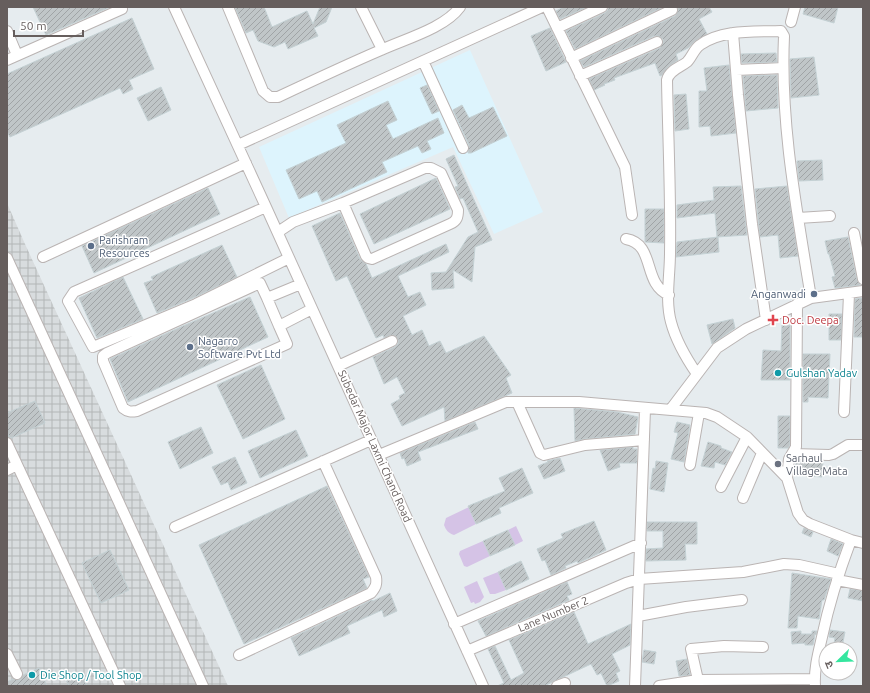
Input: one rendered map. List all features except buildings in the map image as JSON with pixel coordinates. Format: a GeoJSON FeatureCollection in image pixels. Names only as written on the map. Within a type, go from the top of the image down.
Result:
{"type":"FeatureCollection","features":[{"type":"Feature","properties":{"kind":"street","name":"Subedar Major Laxmi Chand Road"},"geometry":{"type":"LineString","coordinates":[[174,7],[278,232],[483,686]]}},
{"type":"Feature","properties":{"kind":"street"},"geometry":{"type":"LineString","coordinates":[[228,7],[263,91],[270,97],[278,97],[382,49],[442,24],[456,13],[460,7]]}},
{"type":"Feature","properties":{"kind":"street"},"geometry":{"type":"LineString","coordinates":[[361,7],[382,49]]}},
{"type":"Feature","properties":{"kind":"street"},"geometry":{"type":"LineString","coordinates":[[238,145],[542,7]]}},
{"type":"Feature","properties":{"kind":"street"},"geometry":{"type":"LineString","coordinates":[[547,7],[625,167],[632,215]]}},
{"type":"Feature","properties":{"kind":"street"},"geometry":{"type":"LineString","coordinates":[[557,28],[602,7]]}},
{"type":"Feature","properties":{"kind":"street"},"geometry":{"type":"LineString","coordinates":[[791,22],[795,7]]}},
{"type":"Feature","properties":{"kind":"street"},"geometry":{"type":"LineString","coordinates":[[7,60],[123,8]]}},
{"type":"Feature","properties":{"kind":"street"},"geometry":{"type":"LineString","coordinates":[[571,58],[672,10]]}},
{"type":"Feature","properties":{"kind":"street"},"geometry":{"type":"LineString","coordinates":[[7,31],[18,56]]}},
{"type":"Feature","properties":{"kind":"street"},"geometry":{"type":"LineString","coordinates":[[697,374],[687,359],[675,334],[671,321],[669,295],[668,77],[688,61],[698,46],[719,36],[733,33],[781,31],[784,36],[783,68],[785,126],[811,298]]}},
{"type":"Feature","properties":{"kind":"street"},"geometry":{"type":"LineString","coordinates":[[733,33],[752,224],[766,320]]}},
{"type":"Feature","properties":{"kind":"street"},"geometry":{"type":"LineString","coordinates":[[580,76],[657,42]]}},
{"type":"Feature","properties":{"kind":"street"},"geometry":{"type":"LineString","coordinates":[[423,61],[463,148]]}},
{"type":"Feature","properties":{"kind":"street"},"geometry":{"type":"LineString","coordinates":[[736,70],[783,68]]}},
{"type":"Feature","properties":{"kind":"street"},"geometry":{"type":"LineString","coordinates":[[43,256],[246,163]]}},
{"type":"Feature","properties":{"kind":"street"},"geometry":{"type":"LineString","coordinates":[[278,232],[294,222],[344,203],[425,168],[431,168],[441,173],[458,210],[458,217],[455,222],[372,259],[366,256],[344,203]]}},
{"type":"Feature","properties":{"kind":"street"},"geometry":{"type":"LineString","coordinates":[[266,207],[74,292],[68,301],[93,347],[196,304],[289,258]]}},
{"type":"Feature","properties":{"kind":"street"},"geometry":{"type":"LineString","coordinates":[[798,218],[830,216]]}},
{"type":"Feature","properties":{"kind":"street"},"geometry":{"type":"LineString","coordinates":[[854,233],[863,278]]}},
{"type":"Feature","properties":{"kind":"street"},"geometry":{"type":"LineString","coordinates":[[626,238],[639,244],[643,249],[652,278],[657,288],[669,295]]}},
{"type":"Feature","properties":{"kind":"street"},"geometry":{"type":"LineString","coordinates":[[7,258],[203,686]]}},
{"type":"Feature","properties":{"kind":"street"},"geometry":{"type":"LineString","coordinates":[[260,283],[279,326],[287,344],[137,411],[131,412],[123,408],[103,361],[103,356],[107,353],[260,283]]}},
{"type":"Feature","properties":{"kind":"street"},"geometry":{"type":"LineString","coordinates":[[267,298],[301,284]]}},
{"type":"Feature","properties":{"kind":"street"},"geometry":{"type":"LineString","coordinates":[[670,410],[717,348],[746,329],[811,298],[863,291]]}},
{"type":"Feature","properties":{"kind":"street"},"geometry":{"type":"LineString","coordinates":[[844,412],[849,294]]}},
{"type":"Feature","properties":{"kind":"street"},"geometry":{"type":"LineString","coordinates":[[797,304],[797,434],[796,447],[789,459],[787,478],[798,513],[804,520],[810,524],[851,540],[863,543]]}},
{"type":"Feature","properties":{"kind":"street"},"geometry":{"type":"LineString","coordinates":[[279,326],[312,309]]}},
{"type":"Feature","properties":{"kind":"street"},"geometry":{"type":"LineString","coordinates":[[338,366],[392,341]]}},
{"type":"Feature","properties":{"kind":"street"},"geometry":{"type":"LineString","coordinates":[[379,456],[506,402],[579,402],[706,413],[717,418],[747,437],[787,478]]}},
{"type":"Feature","properties":{"kind":"street"},"geometry":{"type":"LineString","coordinates":[[517,402],[540,453],[544,455],[585,445],[644,440]]}},
{"type":"Feature","properties":{"kind":"street"},"geometry":{"type":"LineString","coordinates":[[632,685],[638,616],[645,408]]}},
{"type":"Feature","properties":{"kind":"street"},"geometry":{"type":"LineString","coordinates":[[690,465],[699,412]]}},
{"type":"Feature","properties":{"kind":"street"},"geometry":{"type":"LineString","coordinates":[[722,487],[747,437]]}},
{"type":"Feature","properties":{"kind":"street"},"geometry":{"type":"LineString","coordinates":[[175,527],[372,440]]}},
{"type":"Feature","properties":{"kind":"street"},"geometry":{"type":"LineString","coordinates":[[7,443],[120,686]]}},
{"type":"Feature","properties":{"kind":"street"},"geometry":{"type":"LineString","coordinates":[[793,454],[829,455],[848,446],[863,445]]}},
{"type":"Feature","properties":{"kind":"street"},"geometry":{"type":"LineString","coordinates":[[743,498],[762,453]]}},
{"type":"Feature","properties":{"kind":"street"},"geometry":{"type":"LineString","coordinates":[[239,655],[371,593],[375,588],[377,583],[376,577],[323,461]]}},
{"type":"Feature","properties":{"kind":"street"},"geometry":{"type":"LineString","coordinates":[[7,470],[17,465]]}},
{"type":"Feature","properties":{"kind":"street"},"geometry":{"type":"LineString","coordinates":[[659,686],[698,680],[815,683],[816,664],[826,617],[851,540]]}},
{"type":"Feature","properties":{"kind":"street"},"geometry":{"type":"LineString","coordinates":[[454,624],[641,544]]}},
{"type":"Feature","properties":{"kind":"street","name":"Lane Number 2"},"geometry":{"type":"LineString","coordinates":[[467,651],[626,583],[639,579],[743,572],[784,564],[799,565],[863,585]]}},
{"type":"Feature","properties":{"kind":"street"},"geometry":{"type":"LineString","coordinates":[[638,616],[686,607],[742,600]]}},
{"type":"Feature","properties":{"kind":"street"},"geometry":{"type":"LineString","coordinates":[[698,680],[691,649],[739,646],[764,647]]}},
{"type":"Feature","properties":{"kind":"street"},"geometry":{"type":"LineString","coordinates":[[7,654],[17,674]]}},
{"type":"Feature","properties":{"kind":"shaded area"},"geometry":{"type":"Polygon","coordinates":[[[470,50],[543,212],[494,234],[453,147],[289,218],[259,147],[470,50]]]}},
{"type":"Feature","properties":{"kind":"shaded area"},"geometry":{"type":"Polygon","coordinates":[[[7,203],[25,244],[228,686],[7,686],[7,203]]]}},
{"type":"Feature","properties":{"kind":"shaded area"},"geometry":{"type":"Polygon","coordinates":[[[469,507],[476,524],[454,535],[446,530],[444,525],[446,518],[469,507]]]}},
{"type":"Feature","properties":{"kind":"shaded area"},"geometry":{"type":"Polygon","coordinates":[[[516,526],[523,541],[515,545],[508,530],[516,526]]]}},
{"type":"Feature","properties":{"kind":"shaded area"},"geometry":{"type":"Polygon","coordinates":[[[483,541],[490,556],[467,567],[464,566],[459,554],[460,551],[483,541]]]}},
{"type":"Feature","properties":{"kind":"shaded area"},"geometry":{"type":"Polygon","coordinates":[[[498,572],[506,590],[495,594],[490,594],[483,578],[498,572]]]}},
{"type":"Feature","properties":{"kind":"shaded area"},"geometry":{"type":"Polygon","coordinates":[[[477,581],[484,597],[480,602],[475,604],[474,602],[471,603],[464,587],[477,581]]]}},
{"type":"Feature","properties":{"kind":"place","name":"Parishram Resources"},"geometry":{"type":"Point","coordinates":[91,246]}},
{"type":"Feature","properties":{"kind":"place","name":"Anganwadi"},"geometry":{"type":"Point","coordinates":[814,294]}},
{"type":"Feature","properties":{"kind":"place","name":"Doc. Deepa"},"geometry":{"type":"Point","coordinates":[773,320]}},
{"type":"Feature","properties":{"kind":"place","name":"Nagarro Software Pvt Ltd"},"geometry":{"type":"Point","coordinates":[190,347]}},
{"type":"Feature","properties":{"kind":"place","name":"Gulshan Yadav"},"geometry":{"type":"Point","coordinates":[778,373]}},
{"type":"Feature","properties":{"kind":"place","name":"Sarhaul Village Mata"},"geometry":{"type":"Point","coordinates":[778,464]}},
{"type":"Feature","properties":{"kind":"place","name":"Die Shop / Tool Shop"},"geometry":{"type":"Point","coordinates":[32,675]}}]}
